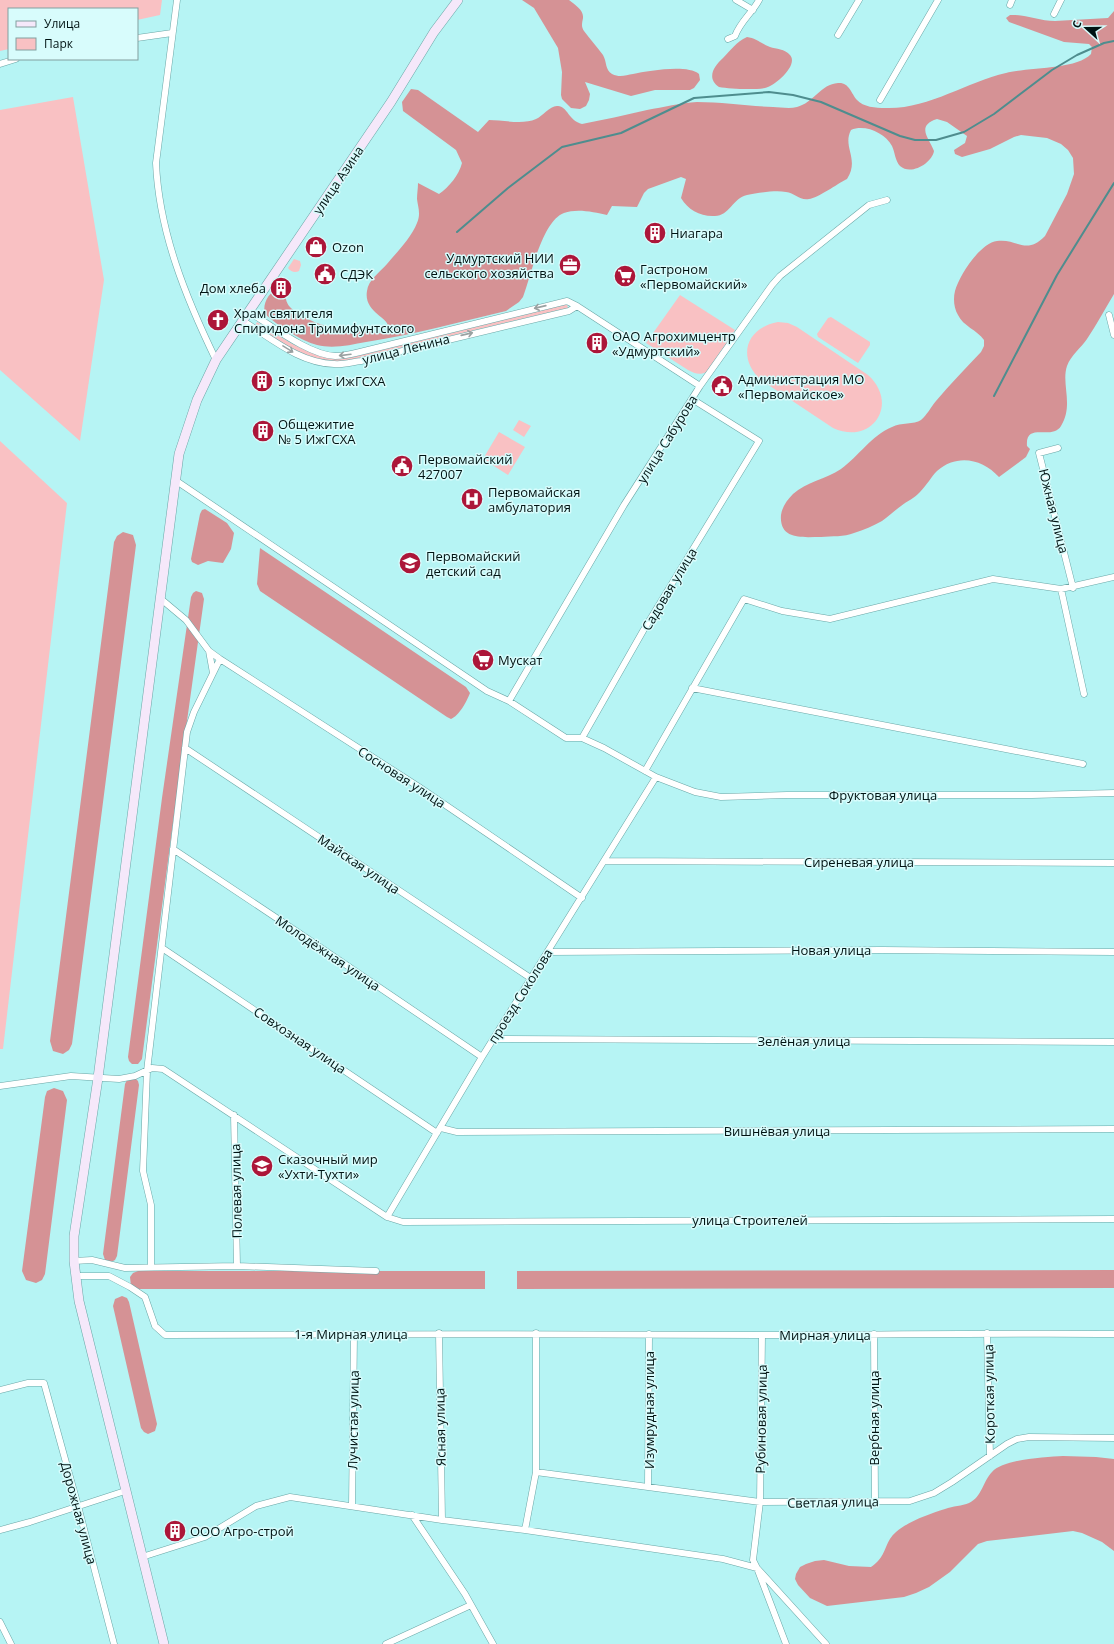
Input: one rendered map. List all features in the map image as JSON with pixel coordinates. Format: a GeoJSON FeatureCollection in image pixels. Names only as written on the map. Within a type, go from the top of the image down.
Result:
{"type":"FeatureCollection","features":[{"type":"Feature","properties":{"kind":"street"},"geometry":{"type":"LineString","coordinates":[[177,0],[156,163],[157,187],[164,226],[178,271],[197,320],[216,360]]}},
{"type":"Feature","properties":{"kind":"street","name":"улица Азина"},"geometry":{"type":"LineString","coordinates":[[164,1644],[79,1301],[74,1261],[74,1236],[98,1078],[179,454],[195,407],[216,360],[391,102],[434,32],[458,0]]}},
{"type":"Feature","properties":{"kind":"street"},"geometry":{"type":"LineString","coordinates":[[736,0],[753,10]]}},
{"type":"Feature","properties":{"kind":"street"},"geometry":{"type":"LineString","coordinates":[[728,40],[735,36],[739,26],[753,10],[759,0]]}},
{"type":"Feature","properties":{"kind":"street"},"geometry":{"type":"LineString","coordinates":[[838,35],[859,0]]}},
{"type":"Feature","properties":{"kind":"street"},"geometry":{"type":"LineString","coordinates":[[880,100],[938,0]]}},
{"type":"Feature","properties":{"kind":"street"},"geometry":{"type":"LineString","coordinates":[[1054,14],[1061,0]]}},
{"type":"Feature","properties":{"kind":"street"},"geometry":{"type":"LineString","coordinates":[[138,38],[172,33]]}},
{"type":"Feature","properties":{"kind":"street"},"geometry":{"type":"LineString","coordinates":[[0,64],[13,60]]}},
{"type":"Feature","properties":{"kind":"street","name":"улица Сабурова"},"geometry":{"type":"LineString","coordinates":[[509,701],[624,505],[700,386],[772,285],[780,276],[869,205],[887,200]]}},
{"type":"Feature","properties":{"kind":"street","name":"улица Ленина"},"geometry":{"type":"LineString","coordinates":[[249,312],[312,350],[322,354],[335,356],[360,352],[567,301],[700,386]]}},
{"type":"Feature","properties":{"kind":"street","name":"улица Ленина"},"geometry":{"type":"LineString","coordinates":[[243,321],[297,355],[320,363],[335,364],[361,361],[569,311],[577,306]]}},
{"type":"Feature","properties":{"kind":"street"},"geometry":{"type":"LineString","coordinates":[[1109,315],[1114,335]]}},
{"type":"Feature","properties":{"kind":"street","name":"Садовая улица"},"geometry":{"type":"LineString","coordinates":[[582,738],[643,631],[759,441],[692,399]]}},
{"type":"Feature","properties":{"kind":"street","name":"Южная улица"},"geometry":{"type":"LineString","coordinates":[[1058,448],[1039,453],[1073,588]]}},
{"type":"Feature","properties":{"kind":"street","name":"Фруктовая улица"},"geometry":{"type":"LineString","coordinates":[[175,480],[483,689],[509,701],[566,738],[582,738],[604,748],[656,777],[695,792],[721,797],[787,795],[1032,795],[1114,793]]}},
{"type":"Feature","properties":{"kind":"street"},"geometry":{"type":"LineString","coordinates":[[645,771],[744,599],[782,611],[830,619],[993,579],[1061,589],[1073,588],[1114,577]]}},
{"type":"Feature","properties":{"kind":"street"},"geometry":{"type":"LineString","coordinates":[[1061,589],[1084,694]]}},
{"type":"Feature","properties":{"kind":"street"},"geometry":{"type":"LineString","coordinates":[[161,599],[186,620],[209,650],[213,673]]}},
{"type":"Feature","properties":{"kind":"street","name":"Сосновая улица"},"geometry":{"type":"LineString","coordinates":[[209,650],[220,659],[419,787],[582,898]]}},
{"type":"Feature","properties":{"kind":"street"},"geometry":{"type":"LineString","coordinates":[[151,1267],[151,1205],[143,1171],[147,1071],[186,748],[191,722],[220,659]]}},
{"type":"Feature","properties":{"kind":"street"},"geometry":{"type":"LineString","coordinates":[[692,688],[1083,764]]}},
{"type":"Feature","properties":{"kind":"street","name":"Майская улица"},"geometry":{"type":"LineString","coordinates":[[186,748],[532,979]]}},
{"type":"Feature","properties":{"kind":"street","name":"проезд Соколова"},"geometry":{"type":"LineString","coordinates":[[387,1217],[482,1057],[532,979],[656,777]]}},
{"type":"Feature","properties":{"kind":"street","name":"Молодёжная улица"},"geometry":{"type":"LineString","coordinates":[[173,849],[482,1057]]}},
{"type":"Feature","properties":{"kind":"street","name":"Сиреневая улица"},"geometry":{"type":"LineString","coordinates":[[604,861],[1114,863]]}},
{"type":"Feature","properties":{"kind":"street","name":"Совхозная улица"},"geometry":{"type":"LineString","coordinates":[[162,948],[439,1130]]}},
{"type":"Feature","properties":{"kind":"street","name":"Новая улица"},"geometry":{"type":"LineString","coordinates":[[548,952],[882,950],[1114,952]]}},
{"type":"Feature","properties":{"kind":"street","name":"Зелёная улица"},"geometry":{"type":"LineString","coordinates":[[494,1039],[1114,1042]]}},
{"type":"Feature","properties":{"kind":"street","name":"Полевая улица"},"geometry":{"type":"LineString","coordinates":[[0,1086],[71,1076],[119,1078],[135,1076],[152,1068],[163,1068],[387,1217]]}},
{"type":"Feature","properties":{"kind":"street","name":"Полевая улица"},"geometry":{"type":"LineString","coordinates":[[234,1115],[238,1266]]}},
{"type":"Feature","properties":{"kind":"street","name":"Вишнёвая улица"},"geometry":{"type":"LineString","coordinates":[[439,1130],[457,1132],[1114,1130]]}},
{"type":"Feature","properties":{"kind":"street","name":"улица Строителей"},"geometry":{"type":"LineString","coordinates":[[387,1217],[403,1222],[1114,1219]]}},
{"type":"Feature","properties":{"kind":"street"},"geometry":{"type":"LineString","coordinates":[[74,1261],[92,1260],[125,1268],[238,1266],[376,1271]]}},
{"type":"Feature","properties":{"kind":"street","name":"1-я Мирная улица"},"geometry":{"type":"LineString","coordinates":[[76,1276],[109,1276],[130,1287],[145,1297],[155,1326],[165,1335],[536,1333]]}},
{"type":"Feature","properties":{"kind":"street","name":"Ясная улица"},"geometry":{"type":"LineString","coordinates":[[439,1333],[442,1520]]}},
{"type":"Feature","properties":{"kind":"street"},"geometry":{"type":"LineString","coordinates":[[525,1530],[536,1472],[536,1333]]}},
{"type":"Feature","properties":{"kind":"street","name":"Мирная улица"},"geometry":{"type":"LineString","coordinates":[[536,1333],[762,1335],[987,1333],[1114,1334]]}},
{"type":"Feature","properties":{"kind":"street","name":"Короткая улица"},"geometry":{"type":"LineString","coordinates":[[987,1333],[990,1456]]}},
{"type":"Feature","properties":{"kind":"street","name":"Лучистая улица"},"geometry":{"type":"LineString","coordinates":[[352,1506],[354,1334]]}},
{"type":"Feature","properties":{"kind":"street","name":"Изумрудная улица"},"geometry":{"type":"LineString","coordinates":[[648,1486],[649,1334]]}},
{"type":"Feature","properties":{"kind":"street","name":"Вербная улица"},"geometry":{"type":"LineString","coordinates":[[874,1334],[875,1502]]}},
{"type":"Feature","properties":{"kind":"street","name":"Рубиновая улица"},"geometry":{"type":"LineString","coordinates":[[762,1335],[760,1502],[753,1560],[786,1644]]}},
{"type":"Feature","properties":{"kind":"street","name":"Дорожная улица"},"geometry":{"type":"LineString","coordinates":[[0,1390],[28,1383],[44,1383],[114,1644]]}},
{"type":"Feature","properties":{"kind":"street","name":"Светлая улица"},"geometry":{"type":"LineString","coordinates":[[536,1472],[760,1502],[910,1501],[934,1492],[1017,1439],[1029,1437],[1114,1438]]}},
{"type":"Feature","properties":{"kind":"street"},"geometry":{"type":"LineString","coordinates":[[0,1530],[30,1522],[125,1490]]}},
{"type":"Feature","properties":{"kind":"street"},"geometry":{"type":"LineString","coordinates":[[142,1557],[205,1537],[256,1506],[290,1496],[442,1520],[525,1530],[723,1559],[757,1568],[826,1644]]}},
{"type":"Feature","properties":{"kind":"street"},"geometry":{"type":"LineString","coordinates":[[412,1515],[471,1605],[493,1644]]}},
{"type":"Feature","properties":{"kind":"street"},"geometry":{"type":"LineString","coordinates":[[386,1644],[471,1605]]}},
{"type":"Feature","properties":{"kind":"street"},"geometry":{"type":"LineString","coordinates":[[0,1622],[11,1644]]}},
{"type":"Feature","properties":{"kind":"green space"},"geometry":{"type":"Polygon","coordinates":[[[0,0],[162,0],[160,15],[138,20],[138,8],[8,8],[8,49],[0,51],[0,0]]]}},
{"type":"Feature","properties":{"kind":"green space"},"geometry":{"type":"Polygon","coordinates":[[[73,97],[104,280],[80,441],[0,370],[0,110],[73,97]]]}},
{"type":"Feature","properties":{"kind":"green space"},"geometry":{"type":"Polygon","coordinates":[[[294,259],[300,261],[301,265],[299,271],[296,272],[288,268],[294,259]]]}},
{"type":"Feature","properties":{"kind":"green space"},"geometry":{"type":"Polygon","coordinates":[[[680,295],[735,330],[707,372],[702,374],[691,371],[646,343],[680,295]]]}},
{"type":"Feature","properties":{"kind":"green space"},"geometry":{"type":"Polygon","coordinates":[[[567,304],[568,308],[341,362],[320,360],[296,351],[255,326],[257,322],[294,345],[313,353],[335,357],[567,304]]]}},
{"type":"Feature","properties":{"kind":"green space"},"geometry":{"type":"Polygon","coordinates":[[[831,317],[870,342],[870,345],[858,363],[818,337],[817,334],[828,318],[831,317]]]}},
{"type":"Feature","properties":{"kind":"green space"},"geometry":{"type":"Polygon","coordinates":[[[778,322],[788,323],[797,327],[868,375],[877,386],[882,398],[881,409],[877,419],[870,427],[859,431],[847,432],[833,428],[761,380],[753,371],[747,354],[748,345],[752,337],[758,330],[767,325],[778,322]]]}},
{"type":"Feature","properties":{"kind":"green space"},"geometry":{"type":"Polygon","coordinates":[[[519,420],[531,426],[524,437],[513,430],[519,420]]]}},
{"type":"Feature","properties":{"kind":"green space"},"geometry":{"type":"Polygon","coordinates":[[[499,432],[525,447],[508,475],[483,459],[499,432]]]}},
{"type":"Feature","properties":{"kind":"green space"},"geometry":{"type":"Polygon","coordinates":[[[0,441],[67,503],[3,1049],[0,1049],[0,441]]]}},
{"type":"Feature","properties":{"kind":"shaded area"},"geometry":{"type":"Polygon","coordinates":[[[522,0],[569,0],[581,10],[583,15],[583,29],[603,55],[607,68],[612,74],[623,76],[657,70],[686,69],[699,74],[700,80],[694,88],[690,90],[655,90],[631,96],[585,82],[590,94],[586,106],[580,109],[571,108],[562,99],[561,95],[562,72],[558,48],[534,8],[522,0]]]}},
{"type":"Feature","properties":{"kind":"shaded area"},"geometry":{"type":"Polygon","coordinates":[[[1114,11],[1114,294],[1087,339],[1071,358],[1067,366],[1065,380],[1067,410],[1065,418],[1057,430],[1052,432],[1030,434],[1027,446],[1030,449],[1026,457],[999,477],[985,466],[970,460],[961,460],[945,465],[937,471],[916,496],[903,504],[882,521],[861,531],[838,536],[794,536],[784,529],[781,523],[781,515],[787,501],[798,490],[841,469],[871,441],[885,431],[899,424],[918,422],[921,420],[947,388],[981,352],[984,346],[984,340],[978,333],[960,319],[957,312],[954,297],[957,285],[971,261],[990,243],[1004,241],[1027,246],[1038,242],[1045,236],[1067,194],[1074,174],[1073,158],[1068,150],[1061,144],[1047,138],[1021,135],[990,149],[962,157],[955,154],[954,150],[965,143],[967,136],[947,122],[937,119],[930,122],[925,129],[934,151],[932,156],[925,164],[910,170],[905,169],[898,164],[892,146],[885,137],[868,129],[856,128],[851,130],[849,136],[848,142],[852,165],[851,172],[847,179],[813,198],[803,199],[782,191],[756,193],[742,197],[720,215],[710,216],[695,212],[687,206],[681,198],[686,179],[681,177],[648,189],[644,193],[637,207],[612,206],[607,215],[580,211],[564,213],[556,218],[543,238],[523,297],[519,302],[506,311],[401,336],[335,347],[317,345],[304,340],[283,328],[265,314],[265,302],[267,298],[272,292],[279,289],[285,293],[287,303],[292,309],[303,316],[329,327],[364,330],[376,333],[382,333],[387,330],[388,326],[386,322],[369,305],[367,299],[368,287],[372,280],[404,245],[417,223],[419,217],[417,199],[418,183],[439,194],[459,172],[462,163],[456,150],[403,111],[402,102],[411,89],[418,90],[478,132],[489,120],[519,122],[531,121],[539,118],[555,106],[564,108],[574,120],[582,124],[678,104],[697,102],[794,108],[808,102],[832,84],[838,83],[845,84],[857,100],[866,106],[881,108],[901,107],[916,105],[946,95],[991,77],[1015,71],[1074,63],[1091,54],[1092,47],[1089,44],[1064,42],[1009,22],[1006,18],[1010,15],[1055,21],[1108,18],[1114,11]]]}},
{"type":"Feature","properties":{"kind":"shaded area"},"geometry":{"type":"Polygon","coordinates":[[[747,37],[788,53],[792,59],[789,69],[780,79],[765,88],[742,89],[719,87],[713,80],[712,76],[714,68],[734,46],[747,37]]]}},
{"type":"Feature","properties":{"kind":"shaded area"},"geometry":{"type":"Polygon","coordinates":[[[205,509],[227,523],[234,533],[231,549],[223,563],[208,561],[198,565],[192,562],[191,559],[200,514],[202,510],[205,509]]]}},
{"type":"Feature","properties":{"kind":"shaded area"},"geometry":{"type":"Polygon","coordinates":[[[123,532],[133,535],[136,545],[72,1044],[69,1050],[63,1054],[53,1051],[50,1041],[114,542],[117,536],[123,532]]]}},
{"type":"Feature","properties":{"kind":"shaded area"},"geometry":{"type":"Polygon","coordinates":[[[260,548],[466,687],[470,693],[460,712],[451,719],[447,717],[260,591],[257,584],[260,548]]]}},
{"type":"Feature","properties":{"kind":"shaded area"},"geometry":{"type":"Polygon","coordinates":[[[196,591],[202,593],[204,599],[142,1059],[138,1064],[132,1064],[128,1057],[162,798],[191,597],[196,591]]]}},
{"type":"Feature","properties":{"kind":"shaded area"},"geometry":{"type":"Polygon","coordinates":[[[135,1078],[139,1085],[117,1256],[115,1260],[111,1262],[105,1260],[103,1254],[125,1084],[127,1080],[135,1078]]]}},
{"type":"Feature","properties":{"kind":"shaded area"},"geometry":{"type":"Polygon","coordinates":[[[54,1088],[63,1091],[67,1100],[45,1274],[42,1280],[36,1283],[26,1280],[22,1271],[45,1097],[47,1091],[54,1088]]]}},
{"type":"Feature","properties":{"kind":"shaded area"},"geometry":{"type":"Polygon","coordinates":[[[1114,1270],[1114,1288],[517,1289],[517,1271],[1114,1270]]]}},
{"type":"Feature","properties":{"kind":"shaded area"},"geometry":{"type":"Polygon","coordinates":[[[138,1271],[485,1271],[485,1289],[139,1289],[131,1286],[130,1277],[133,1273],[138,1271]]]}},
{"type":"Feature","properties":{"kind":"shaded area"},"geometry":{"type":"Polygon","coordinates":[[[122,1296],[127,1298],[129,1302],[157,1424],[155,1431],[148,1434],[141,1428],[113,1306],[115,1299],[122,1296]]]}},
{"type":"Feature","properties":{"kind":"shaded area"},"geometry":{"type":"Polygon","coordinates":[[[1063,1456],[1114,1459],[1114,1551],[1102,1542],[1082,1533],[1073,1531],[987,1541],[978,1544],[950,1572],[929,1587],[916,1593],[904,1597],[827,1606],[810,1598],[798,1585],[795,1579],[800,1567],[815,1561],[824,1560],[849,1566],[871,1567],[881,1558],[890,1539],[896,1532],[913,1521],[948,1508],[969,1503],[977,1497],[989,1476],[998,1468],[1015,1461],[1063,1456]]]}},
{"type":"Feature","properties":{"kind":"waterway"},"geometry":{"type":"LineString","coordinates":[[457,232],[508,188],[562,147],[621,133],[694,98],[769,92],[793,95],[821,102],[900,136],[915,140],[936,140],[964,132],[994,114],[1052,70],[1077,55],[1104,43],[1114,41]]}},
{"type":"Feature","properties":{"kind":"waterway"},"geometry":{"type":"LineString","coordinates":[[994,396],[1057,275],[1114,183]]}},
{"type":"Feature","properties":{"kind":"place","name":"Ниагара"},"geometry":{"type":"Point","coordinates":[655,233]}},
{"type":"Feature","properties":{"kind":"place","name":"Ozon"},"geometry":{"type":"Point","coordinates":[316,247]}},
{"type":"Feature","properties":{"kind":"place","name":"Удмуртский НИИ сельского хозяйства"},"geometry":{"type":"Point","coordinates":[570,265]}},
{"type":"Feature","properties":{"kind":"place","name":"СДЭК"},"geometry":{"type":"Point","coordinates":[325,274]}},
{"type":"Feature","properties":{"kind":"place","name":"Гастроном «Первомайский»"},"geometry":{"type":"Point","coordinates":[625,276]}},
{"type":"Feature","properties":{"kind":"place","name":"Дом хлеба"},"geometry":{"type":"Point","coordinates":[281,288]}},
{"type":"Feature","properties":{"kind":"place","name":"Храм святителя Спиридона Тримифунтского"},"geometry":{"type":"Point","coordinates":[218,320]}},
{"type":"Feature","properties":{"kind":"place","name":"ОАО Агрохимцентр «Удмуртский»"},"geometry":{"type":"Point","coordinates":[597,343]}},
{"type":"Feature","properties":{"kind":"place","name":"5 корпус ИжГСХА"},"geometry":{"type":"Point","coordinates":[262,381]}},
{"type":"Feature","properties":{"kind":"place","name":"Администрация МО «Первомайское»"},"geometry":{"type":"Point","coordinates":[722,386]}},
{"type":"Feature","properties":{"kind":"place","name":"Общежитие № 5 ИжГСХА"},"geometry":{"type":"Point","coordinates":[263,431]}},
{"type":"Feature","properties":{"kind":"place","name":"Первомайский 427007"},"geometry":{"type":"Point","coordinates":[402,466]}},
{"type":"Feature","properties":{"kind":"place","name":"Первомайская амбулатория"},"geometry":{"type":"Point","coordinates":[472,499]}},
{"type":"Feature","properties":{"kind":"place","name":"Первомайский детский сад"},"geometry":{"type":"Point","coordinates":[410,563]}},
{"type":"Feature","properties":{"kind":"place","name":"Мускат"},"geometry":{"type":"Point","coordinates":[483,660]}},
{"type":"Feature","properties":{"kind":"place","name":"Сказочный мир «Ухти-Тухти»"},"geometry":{"type":"Point","coordinates":[262,1166]}},
{"type":"Feature","properties":{"kind":"place","name":"ООО Агро-строй"},"geometry":{"type":"Point","coordinates":[175,1531]}}]}
